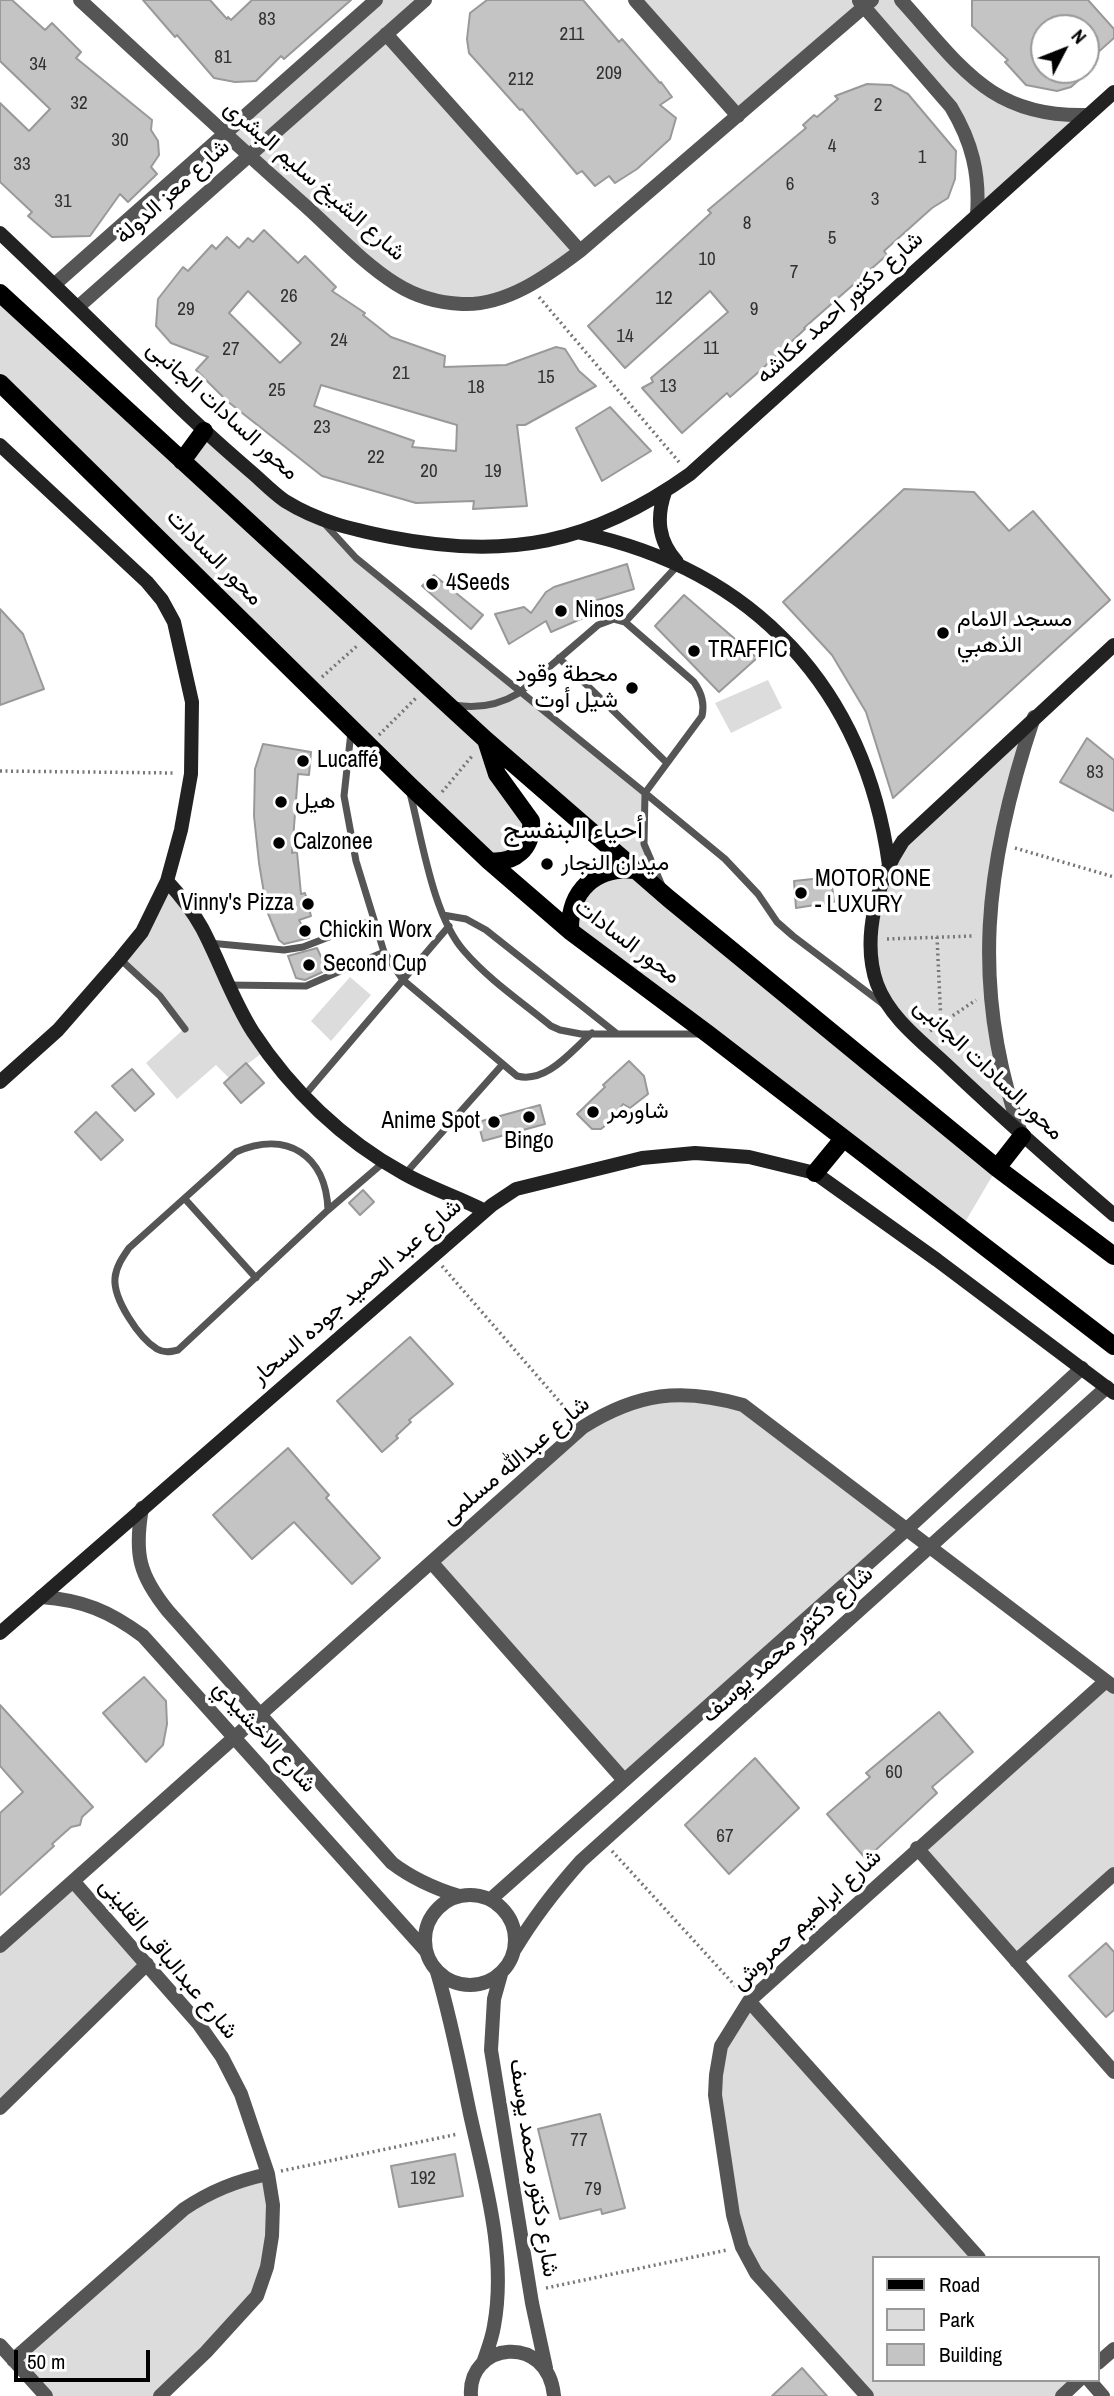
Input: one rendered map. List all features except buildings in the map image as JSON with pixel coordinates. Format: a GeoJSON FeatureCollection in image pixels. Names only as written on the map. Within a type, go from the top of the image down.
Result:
{"type":"FeatureCollection","features":[{"type":"Feature","properties":{"kind":"main road","name":"محور السادات"},"geometry":{"type":"LineString","coordinates":[[0,293],[486,740],[635,870],[997,1168],[1114,1256]]}},
{"type":"Feature","properties":{"kind":"main road","name":"محور السادات"},"geometry":{"type":"LineString","coordinates":[[0,383],[368,746],[489,861],[570,931],[1114,1346]]}},
{"type":"Feature","properties":{"kind":"main road"},"geometry":{"type":"LineString","coordinates":[[182,461],[204,431]]}},
{"type":"Feature","properties":{"kind":"main road"},"geometry":{"type":"LineString","coordinates":[[486,740],[497,774],[531,821],[527,846],[514,858],[489,861]]}},
{"type":"Feature","properties":{"kind":"main road"},"geometry":{"type":"LineString","coordinates":[[570,931],[572,908],[592,880],[612,870],[635,870]]}},
{"type":"Feature","properties":{"kind":"main road"},"geometry":{"type":"LineString","coordinates":[[997,1168],[1021,1136]]}},
{"type":"Feature","properties":{"kind":"main road"},"geometry":{"type":"LineString","coordinates":[[815,1173],[843,1139]]}},
{"type":"Feature","properties":{"kind":"street","name":"شارع الشيخ سليم البشرى"},"geometry":{"type":"LineString","coordinates":[[80,0],[248,156],[378,270],[397,285],[428,299],[463,304],[497,300],[529,285],[580,251],[738,116],[864,2]]}},
{"type":"Feature","properties":{"kind":"street","name":"شارع معز الدولة"},"geometry":{"type":"LineString","coordinates":[[55,284],[376,0]]}},
{"type":"Feature","properties":{"kind":"street","name":"شارع معز الدولة"},"geometry":{"type":"LineString","coordinates":[[78,307],[425,0]]}},
{"type":"Feature","properties":{"kind":"street"},"geometry":{"type":"LineString","coordinates":[[635,0],[738,116]]}},
{"type":"Feature","properties":{"kind":"street"},"geometry":{"type":"LineString","coordinates":[[901,0],[973,80],[993,94],[1039,112],[1064,116],[1088,115]]}},
{"type":"Feature","properties":{"kind":"street"},"geometry":{"type":"LineString","coordinates":[[864,2],[951,107],[962,126],[976,170],[977,215]]}},
{"type":"Feature","properties":{"kind":"street"},"geometry":{"type":"LineString","coordinates":[[386,34],[580,251]]}},
{"type":"Feature","properties":{"kind":"street","name":"شارع دكتور احمد عكاشه"},"geometry":{"type":"LineString","coordinates":[[580,533],[624,515],[690,474],[1088,115],[1112,97]]}},
{"type":"Feature","properties":{"kind":"street","name":"محور السادات الجانبى"},"geometry":{"type":"LineString","coordinates":[[0,233],[204,431],[284,500],[322,521],[398,538],[477,548],[529,544],[580,533]]}},
{"type":"Feature","properties":{"kind":"street"},"geometry":{"type":"LineString","coordinates":[[0,445],[147,582],[162,600],[174,622],[192,702],[191,774],[181,830],[167,881],[142,932],[58,1030],[0,1082]]}},
{"type":"Feature","properties":{"kind":"street"},"geometry":{"type":"LineString","coordinates":[[664,492],[659,514],[661,536],[665,547],[679,564]]}},
{"type":"Feature","properties":{"kind":"street"},"geometry":{"type":"LineString","coordinates":[[580,533],[614,540],[679,564],[739,600],[766,622],[814,673],[840,712],[866,764],[877,797],[889,866]]}},
{"type":"Feature","properties":{"kind":"street"},"geometry":{"type":"LineString","coordinates":[[889,866],[903,841],[1114,645]]}},
{"type":"Feature","properties":{"kind":"street"},"geometry":{"type":"LineString","coordinates":[[1021,1136],[999,1060],[989,991],[988,936],[990,902],[1008,800],[1034,717]]}},
{"type":"Feature","properties":{"kind":"street","name":"محور السادات الجانبى"},"geometry":{"type":"LineString","coordinates":[[889,866],[879,893],[871,940],[875,978],[892,1011],[1021,1136],[1114,1215]]}},
{"type":"Feature","properties":{"kind":"street"},"geometry":{"type":"LineString","coordinates":[[167,881],[191,910],[227,985],[254,1033],[304,1096],[342,1132],[384,1162],[485,1212]]}},
{"type":"Feature","properties":{"kind":"street","name":"شارع عبد الحميد جوده السحار"},"geometry":{"type":"LineString","coordinates":[[0,1633],[433,1256],[516,1189],[642,1158],[695,1153],[749,1157],[815,1173]]}},
{"type":"Feature","properties":{"kind":"street"},"geometry":{"type":"LineString","coordinates":[[815,1173],[1110,1390]]}},
{"type":"Feature","properties":{"kind":"street","name":"شارع دكتور محمد يوسف"},"geometry":{"type":"LineString","coordinates":[[491,1899],[907,1529],[1082,1368]]}},
{"type":"Feature","properties":{"kind":"street","name":"شارع دكتور محمد يوسف"},"geometry":{"type":"LineString","coordinates":[[515,1950],[556,1888],[604,1841],[930,1547],[1110,1390]]}},
{"type":"Feature","properties":{"kind":"street","name":"شارع عبدالله مسلمى"},"geometry":{"type":"LineString","coordinates":[[0,1946],[583,1427],[615,1409],[659,1395],[706,1396],[743,1405],[1110,1684]]}},
{"type":"Feature","properties":{"kind":"street","name":"شارع الاخشيدي"},"geometry":{"type":"LineString","coordinates":[[142,1508],[137,1535],[140,1563],[150,1590],[392,1863],[412,1878],[459,1896]]}},
{"type":"Feature","properties":{"kind":"street"},"geometry":{"type":"LineString","coordinates":[[432,1563],[623,1779]]}},
{"type":"Feature","properties":{"kind":"street","name":"شارع الاخشيدي"},"geometry":{"type":"LineString","coordinates":[[41,1597],[68,1599],[95,1607],[143,1636],[426,1951]]}},
{"type":"Feature","properties":{"kind":"street","name":"شارع ابراهيم حمروش"},"geometry":{"type":"LineString","coordinates":[[867,2396],[757,2273],[742,2247],[733,2215],[715,2095],[721,2046],[749,2001],[917,1848],[1110,1684]]}},
{"type":"Feature","properties":{"kind":"street"},"geometry":{"type":"LineString","coordinates":[[917,1848],[1114,2072]]}},
{"type":"Feature","properties":{"kind":"street"},"geometry":{"type":"LineString","coordinates":[[1016,1961],[1114,1874]]}},
{"type":"Feature","properties":{"kind":"street","name":"شارع عبدالباقى القلينى"},"geometry":{"type":"LineString","coordinates":[[73,1881],[198,2023],[222,2057],[241,2094],[268,2174],[273,2205],[272,2236],[267,2267],[257,2296],[206,2352],[160,2396]]}},
{"type":"Feature","properties":{"kind":"street"},"geometry":{"type":"LineString","coordinates":[[475,1895],[491,1899],[511,1920],[515,1950],[510,1963],[501,1974],[486,1983],[469,1986],[452,1982],[437,1972],[426,1951],[424,1933],[430,1916],[443,1903],[459,1896],[475,1895]]}},
{"type":"Feature","properties":{"kind":"street"},"geometry":{"type":"LineString","coordinates":[[0,2108],[147,1964]]}},
{"type":"Feature","properties":{"kind":"street"},"geometry":{"type":"LineString","coordinates":[[437,1972],[474,2130],[496,2247],[498,2274],[494,2329],[483,2363],[472,2381],[469,2395]]}},
{"type":"Feature","properties":{"kind":"street","name":"شارع دكتور محمد يوسف"},"geometry":{"type":"LineString","coordinates":[[501,1974],[493,2012],[491,2050],[530,2291],[546,2368],[554,2389]]}},
{"type":"Feature","properties":{"kind":"street"},"geometry":{"type":"LineString","coordinates":[[749,2001],[977,2256]]}},
{"type":"Feature","properties":{"kind":"street"},"geometry":{"type":"LineString","coordinates":[[13,2360],[184,2209],[209,2192],[237,2180],[268,2174]]}},
{"type":"Feature","properties":{"kind":"street"},"geometry":{"type":"LineString","coordinates":[[0,2346],[46,2396]]}},
{"type":"Feature","properties":{"kind":"street"},"geometry":{"type":"LineString","coordinates":[[1100,2361],[1114,2349]]}},
{"type":"Feature","properties":{"kind":"street"},"geometry":{"type":"LineString","coordinates":[[483,2363],[498,2353],[516,2351],[533,2356],[546,2368]]}},
{"type":"Feature","properties":{"kind":"street"},"geometry":{"type":"LineString","coordinates":[[1062,2396],[1077,2382]]}},
{"type":"Feature","properties":{"kind":"street"},"geometry":{"type":"LineString","coordinates":[[1091,2382],[1103,2396]]}},
{"type":"Feature","properties":{"kind":"street"},"geometry":{"type":"LineString","coordinates":[[554,2389],[565,2396]]}},
{"type":"Feature","properties":{"kind":"lane"},"geometry":{"type":"LineString","coordinates":[[322,521],[356,558],[725,859],[758,894],[777,922],[793,936],[892,1011]]}},
{"type":"Feature","properties":{"kind":"lane"},"geometry":{"type":"LineString","coordinates":[[625,622],[679,564]]}},
{"type":"Feature","properties":{"kind":"lane"},"geometry":{"type":"LineString","coordinates":[[446,703],[468,706],[506,701],[603,621],[614,620],[625,622],[694,682],[702,695],[702,716],[645,793],[644,844],[668,898]]}},
{"type":"Feature","properties":{"kind":"lane"},"geometry":{"type":"LineString","coordinates":[[559,658],[667,763]]}},
{"type":"Feature","properties":{"kind":"lane"},"geometry":{"type":"LineString","coordinates":[[351,728],[344,796],[356,861],[384,952],[403,980],[517,1076],[536,1077],[547,1072],[592,1033]]}},
{"type":"Feature","properties":{"kind":"lane"},"geometry":{"type":"LineString","coordinates":[[409,785],[443,915],[463,950],[551,1026],[570,1033],[708,1034]]}},
{"type":"Feature","properties":{"kind":"lane"},"geometry":{"type":"LineString","coordinates":[[443,915],[466,919],[486,930],[616,1033]]}},
{"type":"Feature","properties":{"kind":"lane"},"geometry":{"type":"LineString","coordinates":[[209,943],[284,950],[303,947],[373,920]]}},
{"type":"Feature","properties":{"kind":"lane"},"geometry":{"type":"LineString","coordinates":[[304,1096],[449,926]]}},
{"type":"Feature","properties":{"kind":"lane"},"geometry":{"type":"LineString","coordinates":[[227,985],[306,986],[384,952]]}},
{"type":"Feature","properties":{"kind":"lane"},"geometry":{"type":"LineString","coordinates":[[120,959],[160,996],[185,1029]]}},
{"type":"Feature","properties":{"kind":"lane"},"geometry":{"type":"LineString","coordinates":[[405,1174],[502,1065]]}},
{"type":"Feature","properties":{"kind":"lane"},"geometry":{"type":"LineString","coordinates":[[328,1210],[327,1191],[321,1173],[309,1158],[292,1147],[273,1143],[254,1144],[236,1152],[129,1248],[119,1262],[115,1278],[116,1295],[123,1311],[158,1350],[178,1350],[328,1210],[384,1162]]}},
{"type":"Feature","properties":{"kind":"lane"},"geometry":{"type":"LineString","coordinates":[[185,1199],[256,1278]]}},
{"type":"Feature","properties":{"kind":"path"},"geometry":{"type":"LineString","coordinates":[[529,285],[690,474]]}},
{"type":"Feature","properties":{"kind":"path"},"geometry":{"type":"LineString","coordinates":[[310,688],[370,634]]}},
{"type":"Feature","properties":{"kind":"path"},"geometry":{"type":"LineString","coordinates":[[368,746],[428,687]]}},
{"type":"Feature","properties":{"kind":"path"},"geometry":{"type":"LineString","coordinates":[[430,806],[486,740]]}},
{"type":"Feature","properties":{"kind":"path"},"geometry":{"type":"LineString","coordinates":[[0,771],[191,774]]}},
{"type":"Feature","properties":{"kind":"path"},"geometry":{"type":"LineString","coordinates":[[1000,844],[1114,877]]}},
{"type":"Feature","properties":{"kind":"path"},"geometry":{"type":"LineString","coordinates":[[871,940],[988,936]]}},
{"type":"Feature","properties":{"kind":"path"},"geometry":{"type":"LineString","coordinates":[[937,937],[941,1023]]}},
{"type":"Feature","properties":{"kind":"path"},"geometry":{"type":"LineString","coordinates":[[919,1038],[989,991]]}},
{"type":"Feature","properties":{"kind":"path"},"geometry":{"type":"LineString","coordinates":[[433,1256],[583,1427]]}},
{"type":"Feature","properties":{"kind":"path"},"geometry":{"type":"LineString","coordinates":[[604,1841],[749,2001]]}},
{"type":"Feature","properties":{"kind":"path"},"geometry":{"type":"LineString","coordinates":[[268,2174],[474,2130]]}},
{"type":"Feature","properties":{"kind":"path"},"geometry":{"type":"LineString","coordinates":[[530,2291],[742,2247]]}},
{"type":"Feature","properties":{"kind":"green space"},"geometry":{"type":"Polygon","coordinates":[[[376,0],[425,0],[386,34],[580,251],[529,285],[463,304],[397,285],[224,133],[376,0]]]}},
{"type":"Feature","properties":{"kind":"green space"},"geometry":{"type":"Polygon","coordinates":[[[635,0],[901,0],[993,94],[1088,115],[977,215],[962,126],[864,7],[738,116],[635,0]]]}},
{"type":"Feature","properties":{"kind":"green space"},"geometry":{"type":"Polygon","coordinates":[[[0,293],[181,461],[204,431],[322,521],[338,540],[645,793],[644,844],[667,896],[997,1168],[961,1229],[570,931],[577,898],[624,869],[486,740],[532,830],[498,862],[0,388],[0,293]]]}},
{"type":"Feature","properties":{"kind":"green space"},"geometry":{"type":"Polygon","coordinates":[[[768,680],[782,708],[731,733],[715,703],[768,680]]]}},
{"type":"Feature","properties":{"kind":"green space"},"geometry":{"type":"Polygon","coordinates":[[[1034,717],[1018,763],[988,961],[1022,1135],[901,1022],[871,955],[895,853],[1034,717]]]}},
{"type":"Feature","properties":{"kind":"green space"},"geometry":{"type":"Polygon","coordinates":[[[167,881],[266,1050],[229,1078],[216,1065],[177,1099],[146,1063],[185,1028],[160,996],[120,959],[167,881]]]}},
{"type":"Feature","properties":{"kind":"green space"},"geometry":{"type":"Polygon","coordinates":[[[350,977],[371,995],[331,1041],[311,1021],[350,977]]]}},
{"type":"Feature","properties":{"kind":"green space"},"geometry":{"type":"Polygon","coordinates":[[[659,1395],[743,1405],[907,1529],[623,1779],[432,1563],[583,1427],[659,1395]]]}},
{"type":"Feature","properties":{"kind":"green space"},"geometry":{"type":"Polygon","coordinates":[[[1106,1681],[1114,1687],[1114,1874],[1016,1961],[917,1848],[1106,1681]]]}},
{"type":"Feature","properties":{"kind":"green space"},"geometry":{"type":"Polygon","coordinates":[[[73,1881],[147,1964],[0,2108],[0,1946],[73,1881]]]}},
{"type":"Feature","properties":{"kind":"green space"},"geometry":{"type":"Polygon","coordinates":[[[749,2001],[977,2256],[872,2256],[872,2382],[1077,2382],[1062,2396],[868,2396],[756,2273],[739,2239],[715,2095],[721,2046],[749,2001]]]}},
{"type":"Feature","properties":{"kind":"green space"},"geometry":{"type":"Polygon","coordinates":[[[268,2174],[267,2267],[257,2296],[156,2396],[46,2396],[13,2360],[184,2209],[268,2174]]]}},
{"type":"Feature","properties":{"kind":"place","name":"4Seeds"},"geometry":{"type":"Point","coordinates":[432,584]}},
{"type":"Feature","properties":{"kind":"place","name":"Ninos"},"geometry":{"type":"Point","coordinates":[561,611]}},
{"type":"Feature","properties":{"kind":"place","name":"مسجد الامام الذهبي"},"geometry":{"type":"Point","coordinates":[943,633]}},
{"type":"Feature","properties":{"kind":"place","name":"TRAFFIC"},"geometry":{"type":"Point","coordinates":[694,651]}},
{"type":"Feature","properties":{"kind":"place","name":"محطة وقود شيل أوت"},"geometry":{"type":"Point","coordinates":[632,688]}},
{"type":"Feature","properties":{"kind":"place","name":"Lucaffé"},"geometry":{"type":"Point","coordinates":[303,761]}},
{"type":"Feature","properties":{"kind":"place","name":"هيل"},"geometry":{"type":"Point","coordinates":[281,802]}},
{"type":"Feature","properties":{"kind":"place","name":"Calzonee"},"geometry":{"type":"Point","coordinates":[279,843]}},
{"type":"Feature","properties":{"kind":"place","name":"ميدان النجار"},"geometry":{"type":"Point","coordinates":[547,864]}},
{"type":"Feature","properties":{"kind":"place","name":"MOTOR ONE - LUXURY"},"geometry":{"type":"Point","coordinates":[801,893]}},
{"type":"Feature","properties":{"kind":"place","name":"Vinny's Pizza"},"geometry":{"type":"Point","coordinates":[308,904]}},
{"type":"Feature","properties":{"kind":"place","name":"Chickin Worx"},"geometry":{"type":"Point","coordinates":[305,931]}},
{"type":"Feature","properties":{"kind":"place","name":"Second Cup"},"geometry":{"type":"Point","coordinates":[309,965]}},
{"type":"Feature","properties":{"kind":"place","name":"شاورمر"},"geometry":{"type":"Point","coordinates":[593,1112]}},
{"type":"Feature","properties":{"kind":"place","name":"Bingo"},"geometry":{"type":"Point","coordinates":[529,1117]}},
{"type":"Feature","properties":{"kind":"place","name":"Anime Spot"},"geometry":{"type":"Point","coordinates":[494,1122]}},
{"type":"Feature","properties":{"kind":"district","name":"أحياء البنفسج"},"geometry":{"type":"Point","coordinates":[573,831]}}]}
